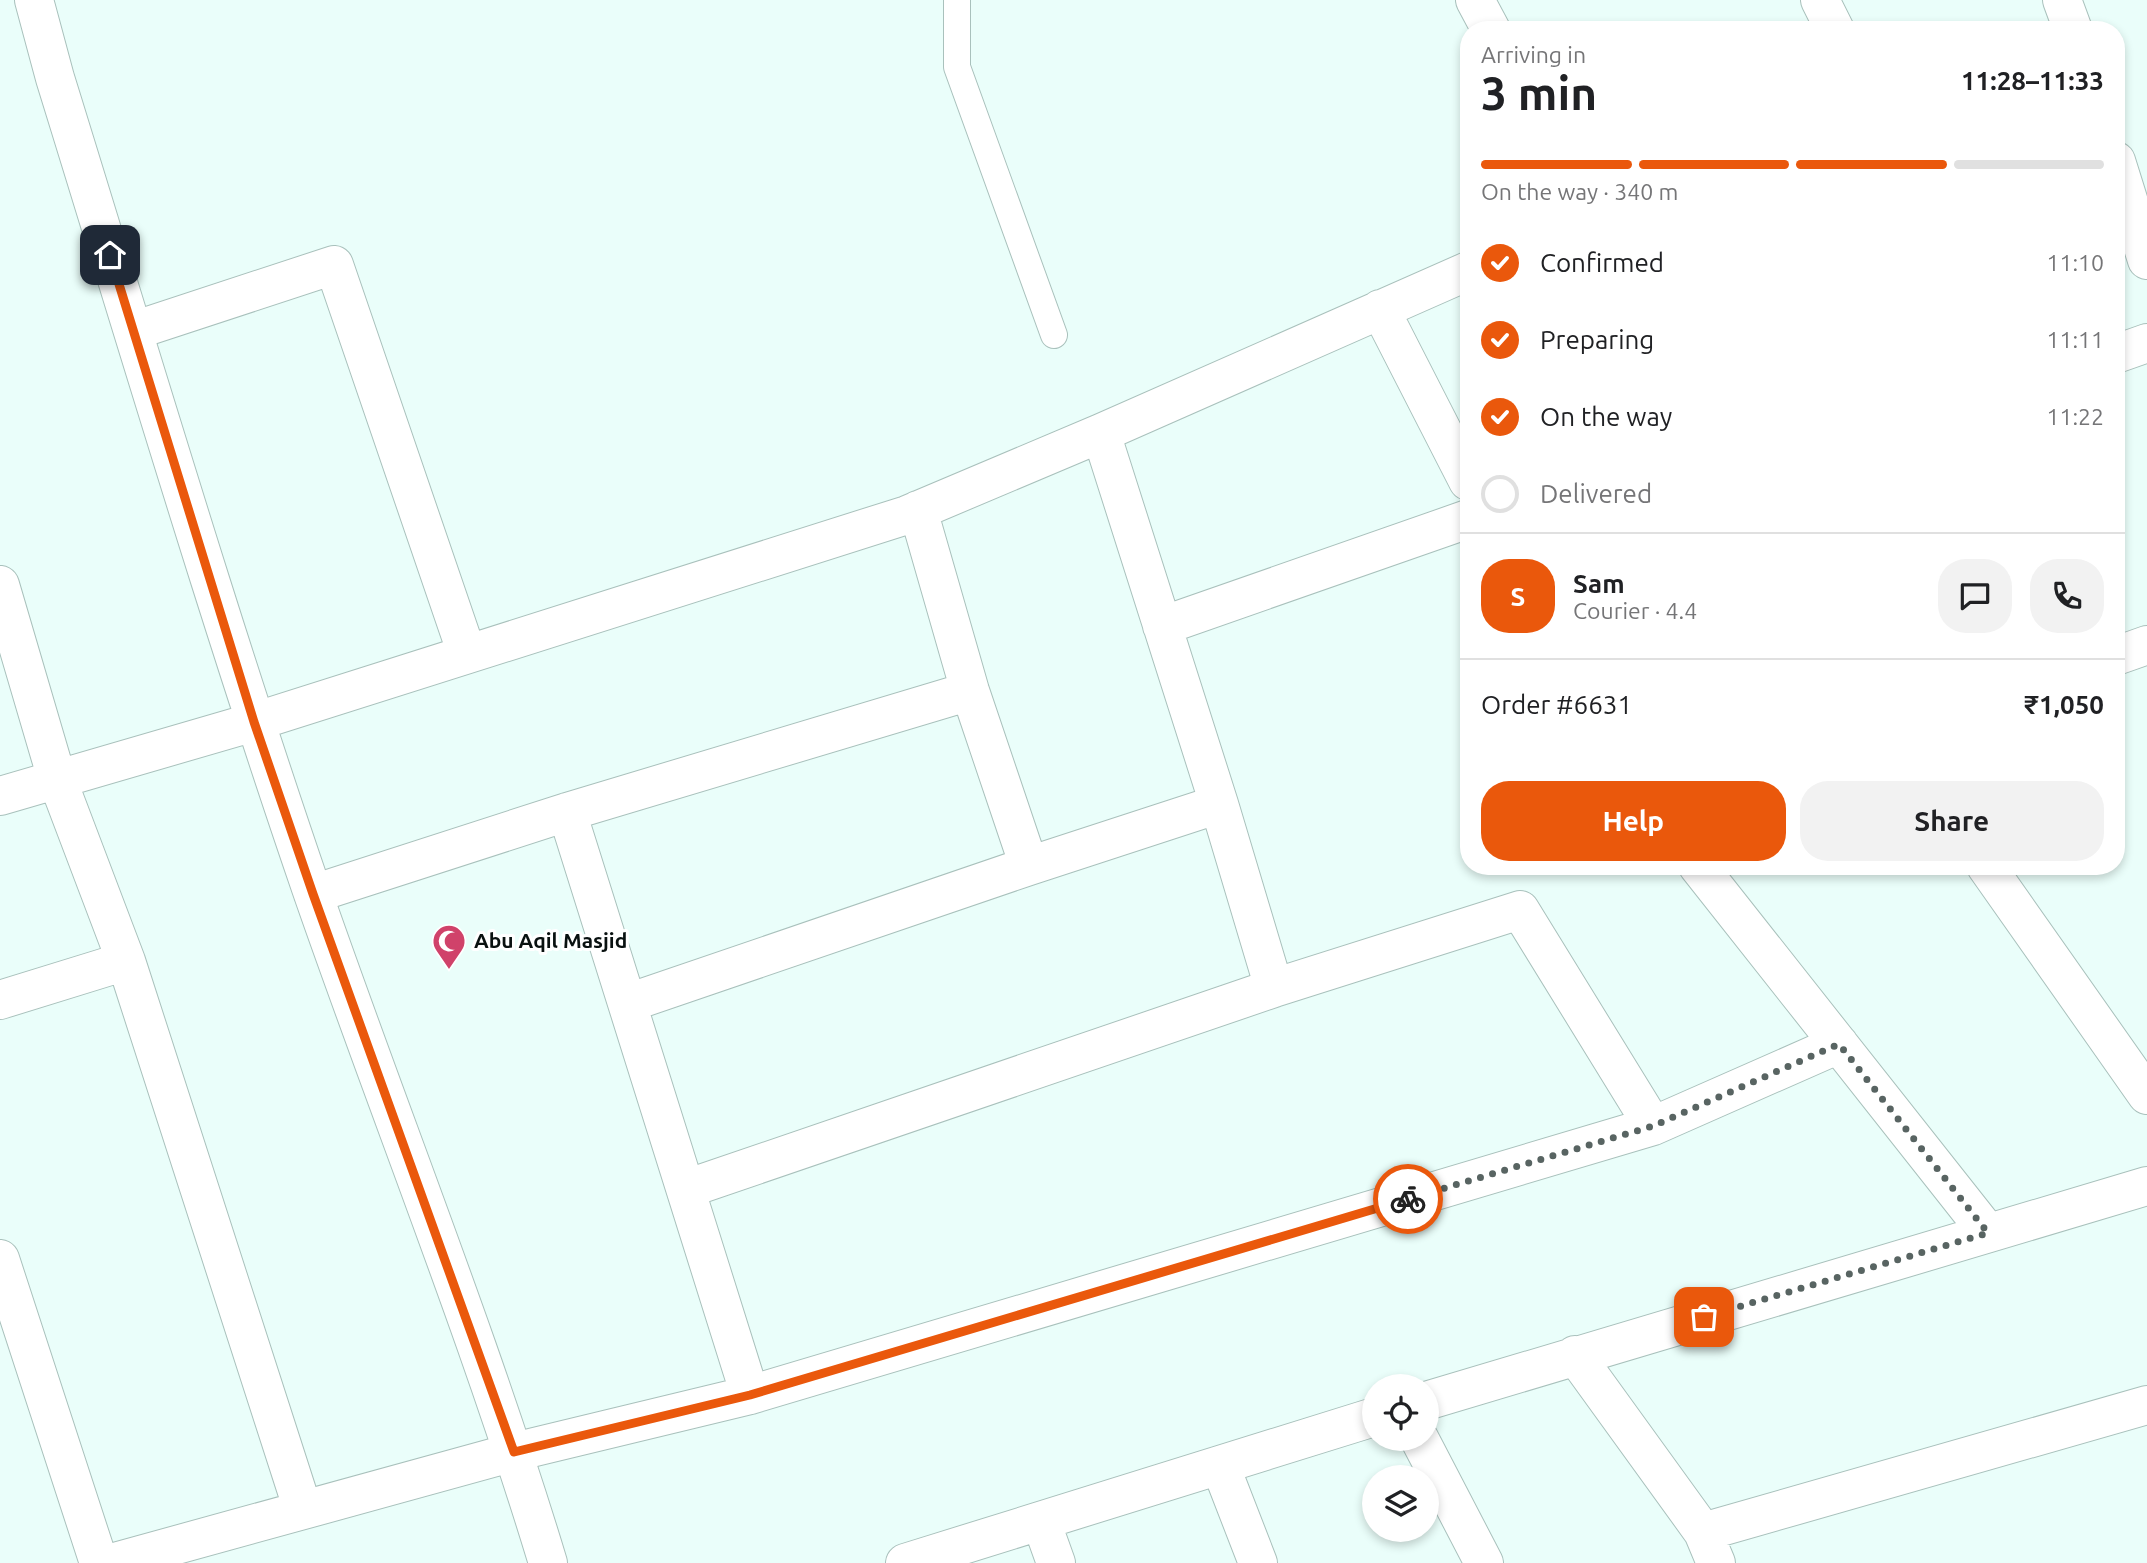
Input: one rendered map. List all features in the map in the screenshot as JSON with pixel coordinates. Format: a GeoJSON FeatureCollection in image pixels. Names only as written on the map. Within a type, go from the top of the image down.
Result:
{"type":"FeatureCollection","features":[{"type":"Feature","properties":{"kind":"street"},"geometry":{"type":"LineString","coordinates":[[34,0],[254,722],[313,894],[514,1452],[548,1563]]}},
{"type":"Feature","properties":{"kind":"street"},"geometry":{"type":"LineString","coordinates":[[1475,0],[1486,21]]}},
{"type":"Feature","properties":{"kind":"street"},"geometry":{"type":"LineString","coordinates":[[1820,0],[1830,21]]}},
{"type":"Feature","properties":{"kind":"street"},"geometry":{"type":"LineString","coordinates":[[2062,0],[2070,21]]}},
{"type":"Feature","properties":{"kind":"street"},"geometry":{"type":"LineString","coordinates":[[2125,190],[2147,260]]}},
{"type":"Feature","properties":{"kind":"street"},"geometry":{"type":"LineString","coordinates":[[133,331],[334,265],[467,654]]}},
{"type":"Feature","properties":{"kind":"street"},"geometry":{"type":"LineString","coordinates":[[0,796],[254,722],[918,510],[1101,433],[1460,274]]}},
{"type":"Feature","properties":{"kind":"street"},"geometry":{"type":"LineString","coordinates":[[1380,309],[1460,465]]}},
{"type":"Feature","properties":{"kind":"street"},"geometry":{"type":"LineString","coordinates":[[2125,351],[2147,343]]}},
{"type":"Feature","properties":{"kind":"street"},"geometry":{"type":"LineString","coordinates":[[1101,433],[1219,804],[1274,988]]}},
{"type":"Feature","properties":{"kind":"street"},"geometry":{"type":"LineString","coordinates":[[918,510],[970,691],[1029,866]]}},
{"type":"Feature","properties":{"kind":"street"},"geometry":{"type":"LineString","coordinates":[[1162,626],[1460,522]]}},
{"type":"Feature","properties":{"kind":"street"},"geometry":{"type":"LineString","coordinates":[[0,585],[57,779],[126,961],[303,1510]]}},
{"type":"Feature","properties":{"kind":"street"},"geometry":{"type":"LineString","coordinates":[[2125,653],[2147,645]]}},
{"type":"Feature","properties":{"kind":"street"},"geometry":{"type":"LineString","coordinates":[[313,894],[567,812],[970,691]]}},
{"type":"Feature","properties":{"kind":"street"},"geometry":{"type":"LineString","coordinates":[[628,1003],[1219,804]]}},
{"type":"Feature","properties":{"kind":"street"},"geometry":{"type":"LineString","coordinates":[[567,812],[750,1395]]}},
{"type":"Feature","properties":{"kind":"street"},"geometry":{"type":"LineString","coordinates":[[1705,875],[1988,1233]]}},
{"type":"Feature","properties":{"kind":"street"},"geometry":{"type":"LineString","coordinates":[[1992,875],[2147,1095]]}},
{"type":"Feature","properties":{"kind":"street"},"geometry":{"type":"LineString","coordinates":[[687,1189],[1274,988],[1520,910],[1653,1126]]}},
{"type":"Feature","properties":{"kind":"street"},"geometry":{"type":"LineString","coordinates":[[0,1000],[126,961]]}},
{"type":"Feature","properties":{"kind":"street"},"geometry":{"type":"LineString","coordinates":[[111,1563],[514,1452],[750,1395],[1653,1126],[1839,1044]]}},
{"type":"Feature","properties":{"kind":"street"},"geometry":{"type":"LineString","coordinates":[[1439,1397],[2147,1186]]}},
{"type":"Feature","properties":{"kind":"street"},"geometry":{"type":"LineString","coordinates":[[0,1259],[99,1563]]}},
{"type":"Feature","properties":{"kind":"street"},"geometry":{"type":"LineString","coordinates":[[1575,1355],[1710,1547],[2147,1405]]}},
{"type":"Feature","properties":{"kind":"street"},"geometry":{"type":"LineString","coordinates":[[905,1563],[1362,1421]]}},
{"type":"Feature","properties":{"kind":"street"},"geometry":{"type":"LineString","coordinates":[[1426,1451],[1484,1563]]}},
{"type":"Feature","properties":{"kind":"street"},"geometry":{"type":"LineString","coordinates":[[1220,1465],[1258,1563]]}},
{"type":"Feature","properties":{"kind":"street"},"geometry":{"type":"LineString","coordinates":[[1041,1521],[1056,1563]]}},
{"type":"Feature","properties":{"kind":"lane"},"geometry":{"type":"LineString","coordinates":[[957,0],[957,67],[1054,335]]}},
{"type":"Feature","properties":{"kind":"way so far"},"geometry":{"type":"LineString","coordinates":[[1408,1199],[1653,1126],[1839,1044],[1988,1233],[1704,1317]]}},
{"type":"Feature","properties":{"kind":"place","name":"Abu Aqil Masjid"},"geometry":{"type":"Point","coordinates":[449,971]}},
{"type":"Feature","properties":{"kind":"route"},"geometry":{"type":"LineString","coordinates":[[110,255],[254,722],[313,894],[514,1452],[750,1395],[1408,1199]]}}]}
